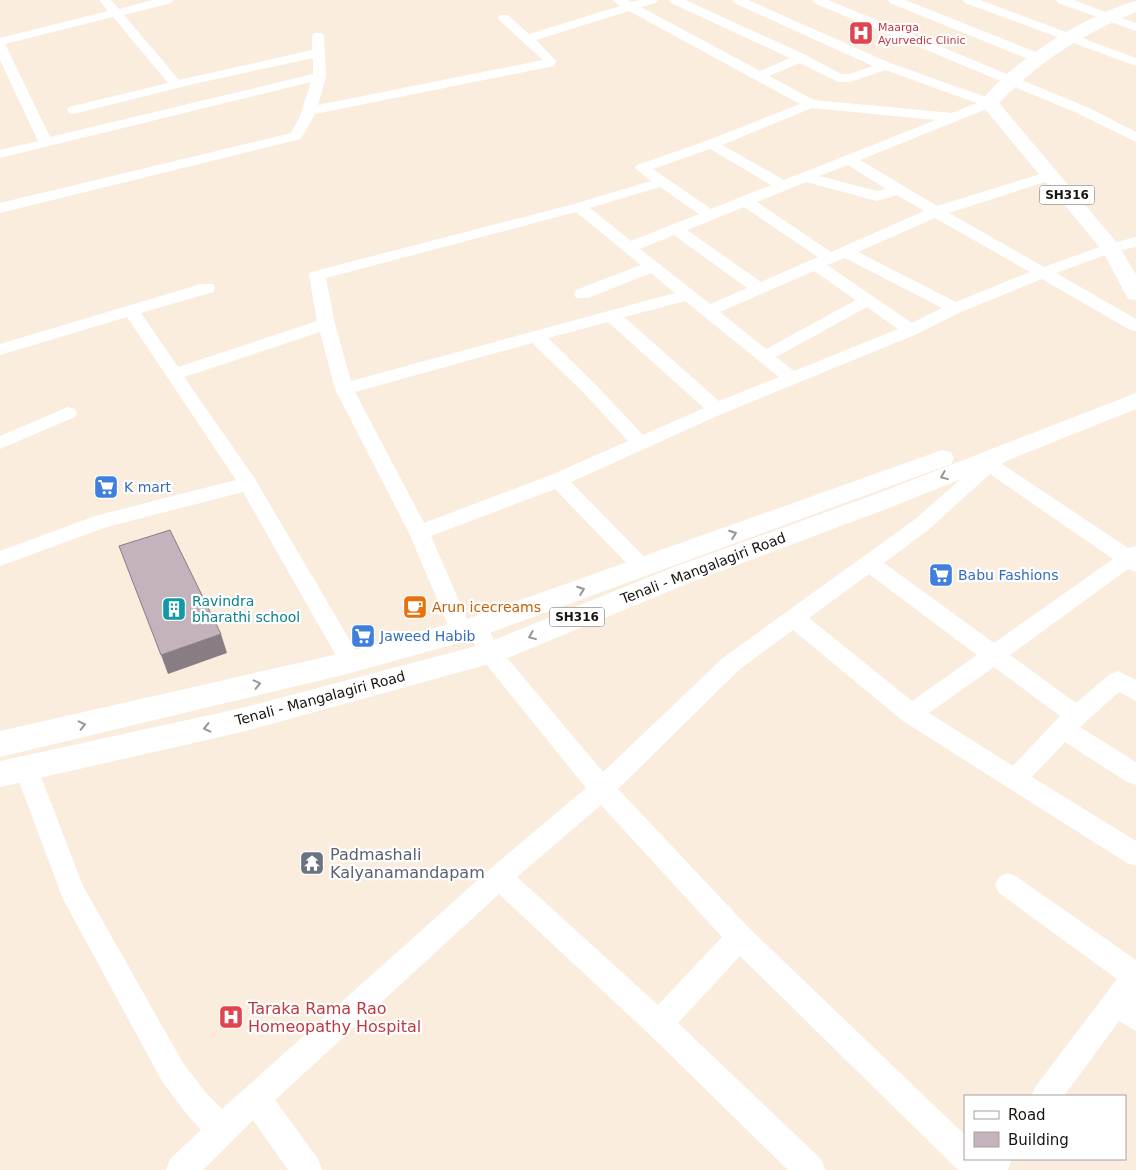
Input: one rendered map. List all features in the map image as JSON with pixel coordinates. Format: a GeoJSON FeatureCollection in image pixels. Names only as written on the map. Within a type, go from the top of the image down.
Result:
{"type":"FeatureCollection","features":[{"type":"Feature","properties":{"kind":"main road"},"geometry":{"type":"LineString","coordinates":[[989,103],[1010,80],[1069,37],[1136,6]]}},
{"type":"Feature","properties":{"kind":"main road","name":"SH316"},"geometry":{"type":"LineString","coordinates":[[989,103],[1111,248],[1136,294]]}},
{"type":"Feature","properties":{"kind":"main road","name":"Tenali - Mangalagiri Road"},"geometry":{"type":"LineString","coordinates":[[0,744],[351,662],[468,629],[643,568],[1136,386]]}},
{"type":"Feature","properties":{"kind":"main road","name":"Tenali - Mangalagiri Road"},"geometry":{"type":"LineString","coordinates":[[0,787],[15,775],[75,758],[242,720],[490,652],[684,574],[995,459],[1136,400]]}},
{"type":"Feature","properties":{"kind":"main road"},"geometry":{"type":"LineString","coordinates":[[0,730],[46,734]]}},
{"type":"Feature","properties":{"kind":"street"},"geometry":{"type":"LineString","coordinates":[[105,0],[176,84]]}},
{"type":"Feature","properties":{"kind":"street"},"geometry":{"type":"LineString","coordinates":[[0,42],[167,0]]}},
{"type":"Feature","properties":{"kind":"street"},"geometry":{"type":"LineString","coordinates":[[618,0],[811,104],[953,117]]}},
{"type":"Feature","properties":{"kind":"street"},"geometry":{"type":"LineString","coordinates":[[527,39],[652,0]]}},
{"type":"Feature","properties":{"kind":"street"},"geometry":{"type":"LineString","coordinates":[[675,0],[843,79],[884,66]]}},
{"type":"Feature","properties":{"kind":"street"},"geometry":{"type":"LineString","coordinates":[[738,0],[884,66],[989,103]]}},
{"type":"Feature","properties":{"kind":"street"},"geometry":{"type":"LineString","coordinates":[[818,0],[1082,110],[1136,138]]}},
{"type":"Feature","properties":{"kind":"street"},"geometry":{"type":"LineString","coordinates":[[894,0],[1038,58]]}},
{"type":"Feature","properties":{"kind":"street"},"geometry":{"type":"LineString","coordinates":[[969,0],[1136,62]]}},
{"type":"Feature","properties":{"kind":"street"},"geometry":{"type":"LineString","coordinates":[[1062,0],[1136,27]]}},
{"type":"Feature","properties":{"kind":"street"},"geometry":{"type":"LineString","coordinates":[[309,111],[549,63],[548,58],[504,18]]}},
{"type":"Feature","properties":{"kind":"street"},"geometry":{"type":"LineString","coordinates":[[0,208],[289,139],[300,133],[309,111],[319,76],[318,36]]}},
{"type":"Feature","properties":{"kind":"street"},"geometry":{"type":"LineString","coordinates":[[1108,52],[1122,45]]}},
{"type":"Feature","properties":{"kind":"street"},"geometry":{"type":"LineString","coordinates":[[0,46],[46,143]]}},
{"type":"Feature","properties":{"kind":"street"},"geometry":{"type":"LineString","coordinates":[[74,110],[176,84],[318,53]]}},
{"type":"Feature","properties":{"kind":"street"},"geometry":{"type":"LineString","coordinates":[[759,76],[801,58]]}},
{"type":"Feature","properties":{"kind":"street"},"geometry":{"type":"LineString","coordinates":[[0,154],[319,76]]}},
{"type":"Feature","properties":{"kind":"street"},"geometry":{"type":"LineString","coordinates":[[628,248],[989,103]]}},
{"type":"Feature","properties":{"kind":"street"},"geometry":{"type":"LineString","coordinates":[[710,215],[642,168],[711,144],[811,104]]}},
{"type":"Feature","properties":{"kind":"street"},"geometry":{"type":"LineString","coordinates":[[711,144],[783,186]]}},
{"type":"Feature","properties":{"kind":"street"},"geometry":{"type":"LineString","coordinates":[[848,159],[897,190],[1136,326]]}},
{"type":"Feature","properties":{"kind":"street"},"geometry":{"type":"LineString","coordinates":[[707,312],[935,212],[1052,176]]}},
{"type":"Feature","properties":{"kind":"street"},"geometry":{"type":"LineString","coordinates":[[804,177],[878,196],[897,190]]}},
{"type":"Feature","properties":{"kind":"street"},"geometry":{"type":"LineString","coordinates":[[662,182],[579,207],[317,275],[326,324],[344,389],[468,629],[490,652],[602,789],[740,937],[964,1155]]}},
{"type":"Feature","properties":{"kind":"street"},"geometry":{"type":"LineString","coordinates":[[746,201],[830,258],[955,308]]}},
{"type":"Feature","properties":{"kind":"street"},"geometry":{"type":"LineString","coordinates":[[579,207],[792,379]]}},
{"type":"Feature","properties":{"kind":"street"},"geometry":{"type":"LineString","coordinates":[[676,229],[759,289]]}},
{"type":"Feature","properties":{"kind":"street"},"geometry":{"type":"LineString","coordinates":[[419,533],[558,480],[717,409],[911,330],[955,308],[1044,272],[1111,248],[1136,242]]}},
{"type":"Feature","properties":{"kind":"street"},"geometry":{"type":"LineString","coordinates":[[830,258],[868,300],[911,330]]}},
{"type":"Feature","properties":{"kind":"street"},"geometry":{"type":"LineString","coordinates":[[582,294],[651,267]]}},
{"type":"Feature","properties":{"kind":"street"},"geometry":{"type":"LineString","coordinates":[[0,350],[207,288]]}},
{"type":"Feature","properties":{"kind":"street"},"geometry":{"type":"LineString","coordinates":[[344,389],[686,295]]}},
{"type":"Feature","properties":{"kind":"street"},"geometry":{"type":"LineString","coordinates":[[764,357],[868,300]]}},
{"type":"Feature","properties":{"kind":"street"},"geometry":{"type":"LineString","coordinates":[[131,311],[248,484],[351,662]]}},
{"type":"Feature","properties":{"kind":"street"},"geometry":{"type":"LineString","coordinates":[[612,316],[717,409]]}},
{"type":"Feature","properties":{"kind":"street"},"geometry":{"type":"LineString","coordinates":[[174,374],[326,324]]}},
{"type":"Feature","properties":{"kind":"street"},"geometry":{"type":"LineString","coordinates":[[536,337],[588,387],[640,443]]}},
{"type":"Feature","properties":{"kind":"street"},"geometry":{"type":"LineString","coordinates":[[0,443],[68,413]]}},
{"type":"Feature","properties":{"kind":"street"},"geometry":{"type":"LineString","coordinates":[[181,1170],[255,1098],[602,789],[732,663],[921,525],[995,459],[1133,558],[911,714]]}},
{"type":"Feature","properties":{"kind":"street"},"geometry":{"type":"LineString","coordinates":[[558,480],[643,568]]}},
{"type":"Feature","properties":{"kind":"street"},"geometry":{"type":"LineString","coordinates":[[0,559],[102,521],[248,484]]}},
{"type":"Feature","properties":{"kind":"street"},"geometry":{"type":"LineString","coordinates":[[869,563],[994,654],[1070,722],[1136,775]]}},
{"type":"Feature","properties":{"kind":"street"},"geometry":{"type":"LineString","coordinates":[[793,618],[911,714],[1136,855]]}},
{"type":"Feature","properties":{"kind":"street"},"geometry":{"type":"LineString","coordinates":[[1015,780],[1070,722],[1118,680],[1136,692]]}},
{"type":"Feature","properties":{"kind":"street"},"geometry":{"type":"LineString","coordinates":[[15,775],[72,891],[173,1072],[196,1103],[222,1130]]}},
{"type":"Feature","properties":{"kind":"street"},"geometry":{"type":"LineString","coordinates":[[500,878],[659,1024],[810,1170]]}},
{"type":"Feature","properties":{"kind":"street"},"geometry":{"type":"LineString","coordinates":[[1008,884],[1136,976],[1126,1010],[1047,1095]]}},
{"type":"Feature","properties":{"kind":"street"},"geometry":{"type":"LineString","coordinates":[[659,1024],[740,937]]}},
{"type":"Feature","properties":{"kind":"street"},"geometry":{"type":"LineString","coordinates":[[255,1098],[307,1170]]}},
{"type":"Feature","properties":{"kind":"street"},"geometry":{"type":"LineString","coordinates":[[969,1160],[980,1170]]}},
{"type":"Feature","properties":{"kind":"building","name":"Ravindra bharathi school"},"geometry":{"type":"Polygon","coordinates":[[[170,530],[221,634],[161,655],[119,546],[170,530]]]}},
{"type":"Feature","properties":{"kind":"place","name":"Maarga Ayurvedic Clinic"},"geometry":{"type":"Point","coordinates":[861,33]}},
{"type":"Feature","properties":{"kind":"place","name":"K mart"},"geometry":{"type":"Point","coordinates":[106,487]}},
{"type":"Feature","properties":{"kind":"place","name":"Babu Fashions"},"geometry":{"type":"Point","coordinates":[941,575]}},
{"type":"Feature","properties":{"kind":"place","name":"Arun icecreams"},"geometry":{"type":"Point","coordinates":[415,607]}},
{"type":"Feature","properties":{"kind":"place","name":"Ravindra bharathi school"},"geometry":{"type":"Point","coordinates":[174,609]}},
{"type":"Feature","properties":{"kind":"place","name":"Jaweed Habib"},"geometry":{"type":"Point","coordinates":[363,636]}},
{"type":"Feature","properties":{"kind":"place","name":"Padmashali Kalyanamandapam"},"geometry":{"type":"Point","coordinates":[312,863]}},
{"type":"Feature","properties":{"kind":"place","name":"Taraka Rama Rao Homeopathy Hospital"},"geometry":{"type":"Point","coordinates":[231,1017]}}]}
